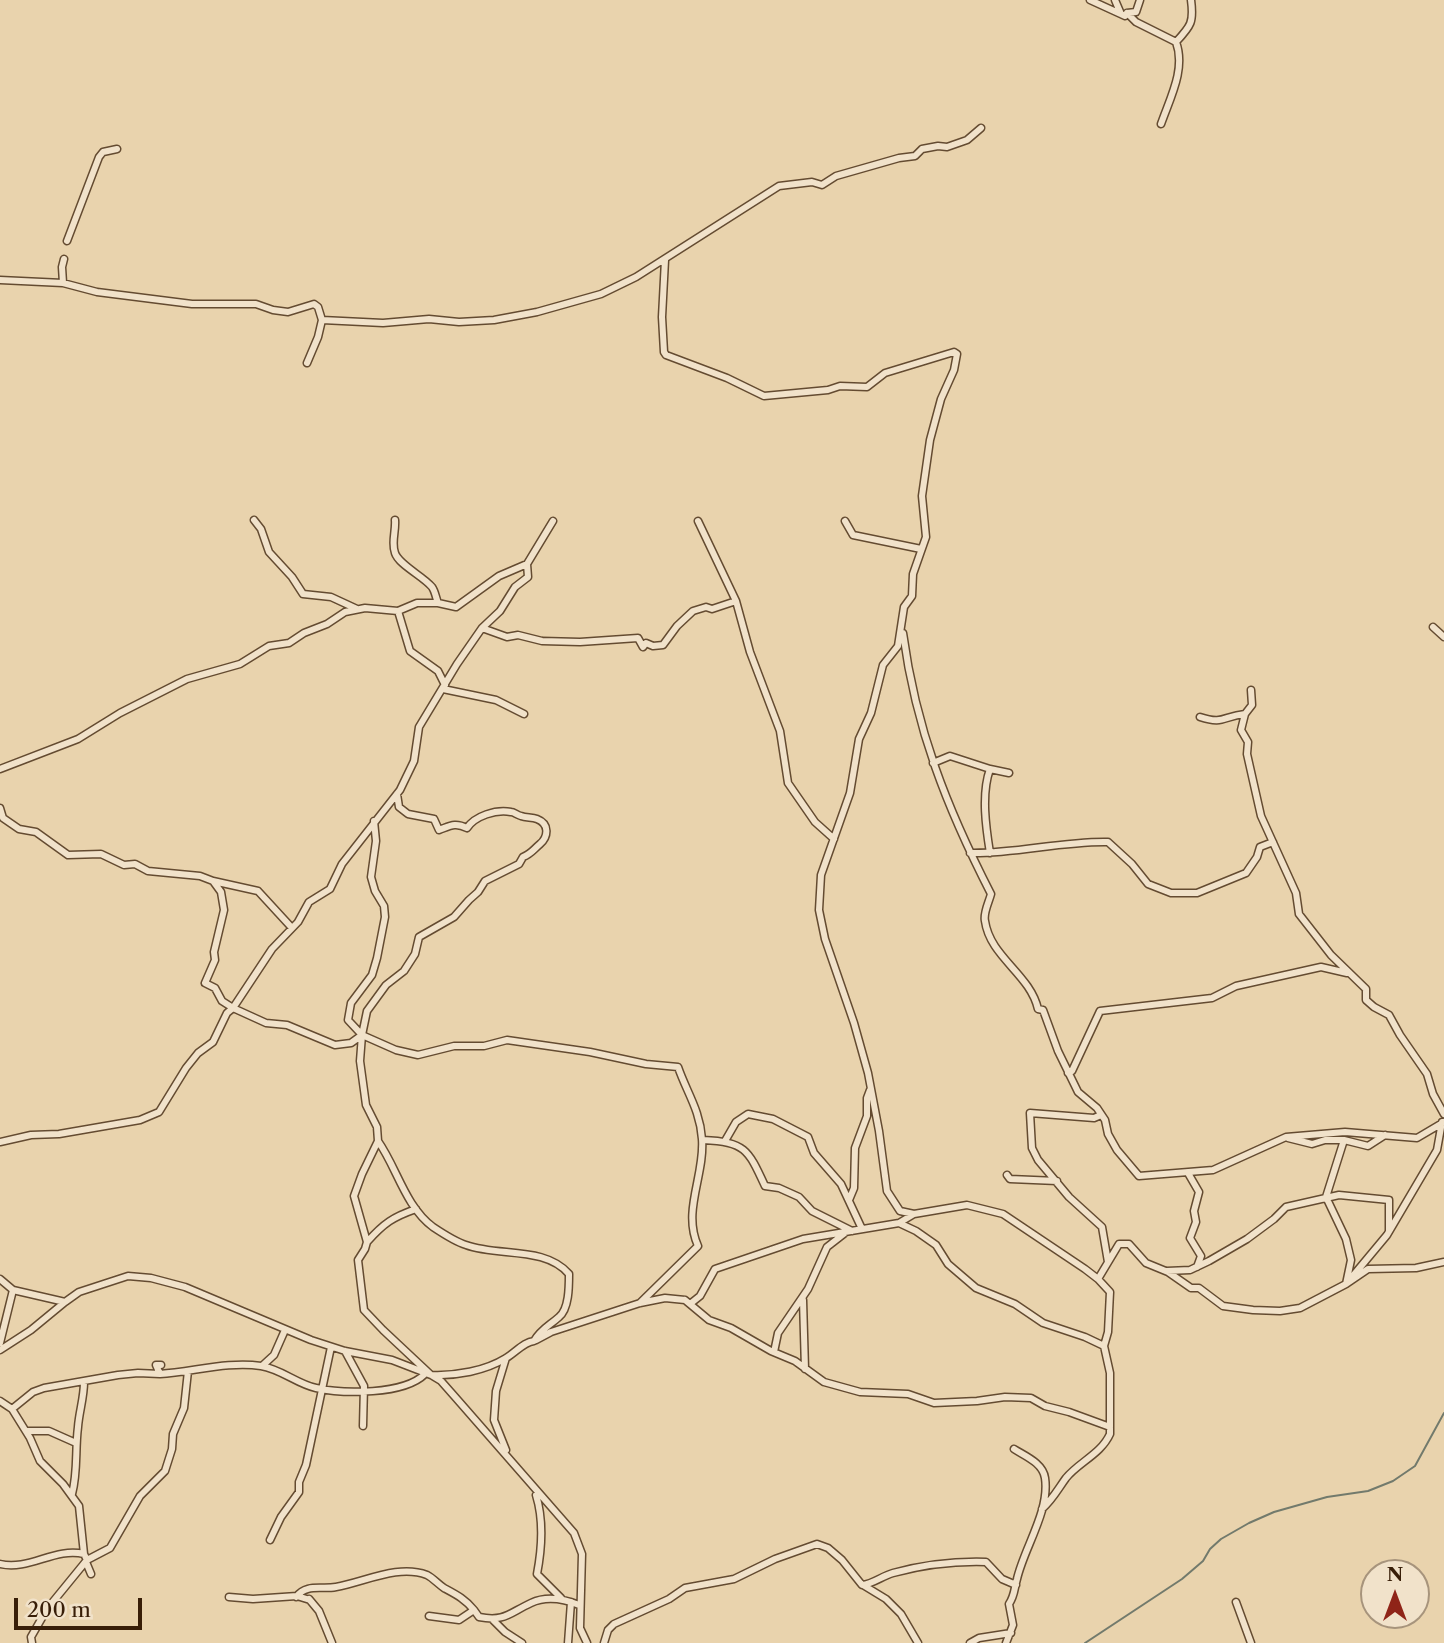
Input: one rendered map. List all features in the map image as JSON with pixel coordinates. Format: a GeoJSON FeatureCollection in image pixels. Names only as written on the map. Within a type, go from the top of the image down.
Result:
{"type":"FeatureCollection","features":[{"type":"Feature","properties":{"kind":"street"},"geometry":{"type":"LineString","coordinates":[[1090,0],[1124,14],[1176,42],[1180,52],[1180,66],[1161,124]]}},
{"type":"Feature","properties":{"kind":"street"},"geometry":{"type":"LineString","coordinates":[[1115,0],[1124,14]]}},
{"type":"Feature","properties":{"kind":"street"},"geometry":{"type":"LineString","coordinates":[[1124,14],[1136,12],[1140,0]]}},
{"type":"Feature","properties":{"kind":"street"},"geometry":{"type":"LineString","coordinates":[[1176,42],[1190,27],[1193,17],[1191,0]]}},
{"type":"Feature","properties":{"kind":"street"},"geometry":{"type":"LineString","coordinates":[[322,320],[383,323],[429,319],[494,320],[537,312],[601,294],[636,277],[779,186],[812,182],[822,185],[836,176],[915,156],[922,149],[947,147],[967,140],[981,128]]}},
{"type":"Feature","properties":{"kind":"street"},"geometry":{"type":"LineString","coordinates":[[66,240],[99,157],[103,152],[117,149]]}},
{"type":"Feature","properties":{"kind":"street"},"geometry":{"type":"LineString","coordinates":[[62,284],[64,259]]}},
{"type":"Feature","properties":{"kind":"street"},"geometry":{"type":"LineString","coordinates":[[664,260],[662,317],[666,355],[727,378],[764,396],[828,390],[840,386],[867,387],[885,373],[956,352],[954,370],[941,399],[930,440],[922,496],[926,537],[913,574],[912,596],[904,607],[903,628],[914,694],[933,763],[970,853],[991,894],[984,919],[994,945],[1031,989],[1038,1009],[1043,1010],[1058,1051],[1078,1092],[1097,1108],[1117,1150],[1139,1176],[1213,1170],[1285,1137],[1345,1132],[1417,1138],[1443,1124]]}},
{"type":"Feature","properties":{"kind":"street"},"geometry":{"type":"LineString","coordinates":[[0,280],[62,284],[118,295],[192,304],[256,304],[288,312],[314,304],[318,307],[322,320],[307,363]]}},
{"type":"Feature","properties":{"kind":"street"},"geometry":{"type":"LineString","coordinates":[[254,520],[269,552],[292,577],[303,594],[331,597],[357,609]]}},
{"type":"Feature","properties":{"kind":"street"},"geometry":{"type":"LineString","coordinates":[[395,520],[395,554],[399,561],[410,567],[432,588],[438,603]]}},
{"type":"Feature","properties":{"kind":"street"},"geometry":{"type":"LineString","coordinates":[[0,1142],[30,1135],[59,1134],[127,1123],[159,1112],[186,1068],[198,1053],[213,1042],[227,1013],[272,949],[292,928],[309,902],[330,889],[342,864],[397,793],[414,761],[419,727],[482,628],[500,611],[515,587],[528,577],[527,564],[553,521]]}},
{"type":"Feature","properties":{"kind":"street"},"geometry":{"type":"LineString","coordinates":[[698,521],[736,601],[750,652],[780,732],[788,783],[815,822],[834,839]]}},
{"type":"Feature","properties":{"kind":"street"},"geometry":{"type":"LineString","coordinates":[[845,521],[853,535],[921,549]]}},
{"type":"Feature","properties":{"kind":"street"},"geometry":{"type":"LineString","coordinates":[[0,769],[78,739],[120,713],[187,678],[240,664],[269,646],[289,643],[345,612],[357,609],[398,611],[418,603],[456,607],[499,576],[527,564]]}},
{"type":"Feature","properties":{"kind":"street"},"geometry":{"type":"LineString","coordinates":[[482,628],[507,637],[518,635],[542,640],[580,642],[638,638],[643,647],[646,643],[653,646],[663,645],[677,625],[693,611],[706,607],[712,609],[736,601]]}},
{"type":"Feature","properties":{"kind":"street"},"geometry":{"type":"LineString","coordinates":[[398,611],[410,651],[438,671],[444,687]]}},
{"type":"Feature","properties":{"kind":"street"},"geometry":{"type":"LineString","coordinates":[[1433,627],[1444,637]]}},
{"type":"Feature","properties":{"kind":"street"},"geometry":{"type":"LineString","coordinates":[[903,628],[898,646],[883,665],[871,713],[859,739],[850,793],[821,875],[820,910],[825,939],[854,1023],[871,1088],[887,1191],[900,1211],[914,1214]]}},
{"type":"Feature","properties":{"kind":"street"},"geometry":{"type":"LineString","coordinates":[[444,687],[496,701],[524,714]]}},
{"type":"Feature","properties":{"kind":"street"},"geometry":{"type":"LineString","coordinates":[[1251,690],[1252,705],[1245,714],[1241,730],[1248,742],[1247,754],[1261,816],[1296,892],[1299,914],[1331,955],[1366,989],[1366,1000],[1390,1015],[1400,1035],[1427,1074],[1433,1094],[1444,1114]]}},
{"type":"Feature","properties":{"kind":"street"},"geometry":{"type":"LineString","coordinates":[[1200,717],[1224,721],[1245,714]]}},
{"type":"Feature","properties":{"kind":"street"},"geometry":{"type":"LineString","coordinates":[[933,763],[950,755],[1009,773]]}},
{"type":"Feature","properties":{"kind":"street"},"geometry":{"type":"LineString","coordinates":[[990,769],[987,777],[986,822],[990,853]]}},
{"type":"Feature","properties":{"kind":"street"},"geometry":{"type":"LineString","coordinates":[[368,1242],[354,1196],[378,1141],[377,1127],[366,1105],[360,1061],[367,1011],[386,985],[404,971],[415,954],[419,937],[454,917],[485,881],[503,874],[519,864],[523,857],[533,853],[546,839],[547,831],[544,823],[512,812],[482,816],[471,821],[467,828],[460,824],[451,824],[439,830],[434,819],[408,814],[399,807],[397,793]]}},
{"type":"Feature","properties":{"kind":"street"},"geometry":{"type":"LineString","coordinates":[[0,808],[3,818],[19,829],[36,832],[68,855],[101,854],[124,865],[135,864],[148,871],[200,876],[258,891],[292,928]]}},
{"type":"Feature","properties":{"kind":"street"},"geometry":{"type":"LineString","coordinates":[[374,821],[376,841],[371,877],[375,891],[384,905],[385,917],[372,975],[351,1003],[348,1020],[362,1035],[396,1050],[418,1055],[454,1046],[484,1046],[507,1040],[678,1067],[696,1106],[703,1140],[691,1233],[698,1247],[640,1303]]}},
{"type":"Feature","properties":{"kind":"street"},"geometry":{"type":"LineString","coordinates":[[970,853],[990,853],[1079,841],[1108,842],[1132,864],[1148,884],[1171,893],[1197,893],[1246,873],[1260,847],[1273,842]]}},
{"type":"Feature","properties":{"kind":"street"},"geometry":{"type":"LineString","coordinates":[[213,881],[220,892],[224,910],[214,953],[215,960],[205,983],[215,988],[222,1001],[266,1023],[287,1025],[335,1045],[351,1042],[362,1035]]}},
{"type":"Feature","properties":{"kind":"street"},"geometry":{"type":"LineString","coordinates":[[1069,1073],[1100,1011],[1212,998],[1236,986],[1321,967],[1352,974]]}},
{"type":"Feature","properties":{"kind":"street"},"geometry":{"type":"LineString","coordinates":[[849,1200],[855,1188],[855,1148],[867,1116],[867,1098],[871,1088]]}},
{"type":"Feature","properties":{"kind":"street"},"geometry":{"type":"LineString","coordinates":[[1101,1115],[1094,1118],[1030,1113],[1032,1148],[1038,1160],[1069,1197],[1102,1227],[1108,1264]]}},
{"type":"Feature","properties":{"kind":"street"},"geometry":{"type":"LineString","coordinates":[[725,1141],[736,1122],[748,1114],[773,1119],[808,1137],[814,1153],[841,1184],[862,1229]]}},
{"type":"Feature","properties":{"kind":"street"},"geometry":{"type":"LineString","coordinates":[[1346,1284],[1389,1231],[1437,1150],[1443,1124]]}},
{"type":"Feature","properties":{"kind":"street"},"geometry":{"type":"LineString","coordinates":[[1285,1137],[1312,1144],[1344,1139],[1368,1146],[1385,1135]]}},
{"type":"Feature","properties":{"kind":"street"},"geometry":{"type":"LineString","coordinates":[[1344,1139],[1326,1197],[1346,1239],[1351,1260],[1346,1284]]}},
{"type":"Feature","properties":{"kind":"street"},"geometry":{"type":"LineString","coordinates":[[703,1140],[725,1141],[749,1152],[765,1186],[779,1188],[799,1197],[812,1211],[849,1231]]}},
{"type":"Feature","properties":{"kind":"street"},"geometry":{"type":"LineString","coordinates":[[378,1141],[391,1160],[409,1200],[432,1226],[466,1245],[545,1258],[564,1268],[569,1274],[569,1289],[562,1315],[541,1330],[534,1340]]}},
{"type":"Feature","properties":{"kind":"street"},"geometry":{"type":"LineString","coordinates":[[1188,1173],[1199,1192],[1194,1211],[1196,1222],[1190,1238],[1201,1256],[1197,1267]]}},
{"type":"Feature","properties":{"kind":"street"},"geometry":{"type":"LineString","coordinates":[[1007,1175],[1010,1180],[1058,1181]]}},
{"type":"Feature","properties":{"kind":"street"},"geometry":{"type":"LineString","coordinates":[[1165,1271],[1190,1270],[1197,1267],[1247,1239],[1286,1207],[1326,1197],[1351,1196],[1389,1200],[1389,1231]]}},
{"type":"Feature","properties":{"kind":"street"},"geometry":{"type":"LineString","coordinates":[[12,1409],[33,1392],[44,1388],[138,1373],[160,1374],[262,1366],[313,1388],[363,1391],[403,1387],[428,1375],[447,1376],[488,1367],[529,1341],[640,1303],[665,1298],[685,1300],[690,1304],[700,1296],[715,1269],[803,1239],[899,1223],[914,1214],[967,1205],[1003,1214],[1098,1279],[1110,1292],[1108,1332],[1104,1346],[1110,1373],[1110,1427],[1107,1441],[1067,1477],[1055,1496],[1042,1509]]}},
{"type":"Feature","properties":{"kind":"street"},"geometry":{"type":"LineString","coordinates":[[416,1209],[396,1215],[382,1224],[358,1260],[364,1310],[428,1375]]}},
{"type":"Feature","properties":{"kind":"street"},"geometry":{"type":"LineString","coordinates":[[899,1223],[936,1245],[948,1264],[976,1288],[1015,1304],[1043,1323],[1085,1336],[1104,1346]]}},
{"type":"Feature","properties":{"kind":"street"},"geometry":{"type":"LineString","coordinates":[[775,1352],[778,1333],[814,1278],[827,1247],[849,1231]]}},
{"type":"Feature","properties":{"kind":"street"},"geometry":{"type":"LineString","coordinates":[[1098,1279],[1119,1244],[1129,1244],[1146,1263],[1165,1271],[1191,1288],[1199,1288],[1223,1306],[1280,1311],[1300,1307],[1346,1284],[1368,1269],[1416,1268],[1444,1262]]}},
{"type":"Feature","properties":{"kind":"street"},"geometry":{"type":"LineString","coordinates":[[0,1350],[31,1330],[79,1292],[128,1276],[151,1278],[185,1287],[331,1347],[391,1360],[441,1381],[467,1414],[508,1456],[574,1533],[582,1554],[580,1628],[587,1643]]}},
{"type":"Feature","properties":{"kind":"street"},"geometry":{"type":"LineString","coordinates":[[0,1279],[13,1290],[65,1301]]}},
{"type":"Feature","properties":{"kind":"street"},"geometry":{"type":"LineString","coordinates":[[0,1343],[13,1290]]}},
{"type":"Feature","properties":{"kind":"street"},"geometry":{"type":"LineString","coordinates":[[803,1294],[805,1369]]}},
{"type":"Feature","properties":{"kind":"street"},"geometry":{"type":"LineString","coordinates":[[685,1300],[709,1320],[739,1331],[795,1361],[824,1382],[860,1392],[908,1394],[934,1403],[1005,1397],[1031,1398],[1045,1406],[1110,1427]]}},
{"type":"Feature","properties":{"kind":"street"},"geometry":{"type":"LineString","coordinates":[[262,1366],[274,1355],[285,1330]]}},
{"type":"Feature","properties":{"kind":"street"},"geometry":{"type":"LineString","coordinates":[[270,1540],[281,1517],[299,1492],[299,1482],[306,1465],[331,1347]]}},
{"type":"Feature","properties":{"kind":"street"},"geometry":{"type":"LineString","coordinates":[[345,1351],[364,1386],[363,1426]]}},
{"type":"Feature","properties":{"kind":"street"},"geometry":{"type":"LineString","coordinates":[[506,1358],[496,1391],[494,1420],[508,1456]]}},
{"type":"Feature","properties":{"kind":"street"},"geometry":{"type":"LineString","coordinates":[[160,1365],[156,1365],[160,1374]]}},
{"type":"Feature","properties":{"kind":"street"},"geometry":{"type":"LineString","coordinates":[[32,1643],[31,1637],[47,1609],[86,1559],[110,1548],[140,1496],[156,1483],[165,1471],[172,1449],[173,1434],[184,1408],[188,1371]]}},
{"type":"Feature","properties":{"kind":"street"},"geometry":{"type":"LineString","coordinates":[[72,1494],[77,1476],[76,1443],[84,1382]]}},
{"type":"Feature","properties":{"kind":"street"},"geometry":{"type":"LineString","coordinates":[[0,1401],[12,1409],[40,1461],[72,1494],[79,1506],[86,1559],[91,1574]]}},
{"type":"Feature","properties":{"kind":"street"},"geometry":{"type":"LineString","coordinates":[[26,1431],[49,1431],[76,1443]]}},
{"type":"Feature","properties":{"kind":"street"},"geometry":{"type":"LineString","coordinates":[[1006,1643],[1013,1625],[1009,1605],[1015,1595],[1042,1509],[1045,1476],[1036,1462],[1014,1449]]}},
{"type":"Feature","properties":{"kind":"street"},"geometry":{"type":"LineString","coordinates":[[535,1490],[542,1517],[537,1574],[561,1598],[579,1605]]}},
{"type":"Feature","properties":{"kind":"street"},"geometry":{"type":"LineString","coordinates":[[604,1643],[608,1630],[614,1624],[669,1599],[685,1588],[734,1579],[775,1559],[817,1544],[828,1548],[842,1560],[862,1585],[886,1599],[901,1614],[918,1643]]}},
{"type":"Feature","properties":{"kind":"street"},"geometry":{"type":"LineString","coordinates":[[0,1564],[37,1562],[49,1556],[73,1551],[86,1559]]}},
{"type":"Feature","properties":{"kind":"street"},"geometry":{"type":"LineString","coordinates":[[862,1585],[928,1564],[986,1562],[1002,1579],[1016,1585]]}},
{"type":"Feature","properties":{"kind":"street"},"geometry":{"type":"LineString","coordinates":[[296,1597],[301,1590],[340,1586],[360,1579],[411,1570],[427,1575],[438,1585],[461,1596],[479,1617],[493,1620],[506,1617],[531,1603],[561,1598]]}},
{"type":"Feature","properties":{"kind":"street"},"geometry":{"type":"LineString","coordinates":[[301,1590],[319,1611],[332,1643]]}},
{"type":"Feature","properties":{"kind":"street"},"geometry":{"type":"LineString","coordinates":[[229,1597],[296,1597],[310,1600]]}},
{"type":"Feature","properties":{"kind":"street"},"geometry":{"type":"LineString","coordinates":[[568,1643],[571,1602]]}},
{"type":"Feature","properties":{"kind":"street"},"geometry":{"type":"LineString","coordinates":[[1236,1602],[1251,1643]]}},
{"type":"Feature","properties":{"kind":"street"},"geometry":{"type":"LineString","coordinates":[[429,1616],[459,1620],[474,1610]]}},
{"type":"Feature","properties":{"kind":"street"},"geometry":{"type":"LineString","coordinates":[[493,1620],[522,1643]]}},
{"type":"Feature","properties":{"kind":"street"},"geometry":{"type":"LineString","coordinates":[[970,1643],[979,1638],[1010,1633]]}},
{"type":"Feature","properties":{"kind":"waterway"},"geometry":{"type":"LineString","coordinates":[[1085,1643],[1182,1579],[1203,1561],[1210,1549],[1221,1539],[1249,1523],[1274,1512],[1327,1497],[1368,1491],[1393,1481],[1415,1466],[1444,1413]]}}]}
